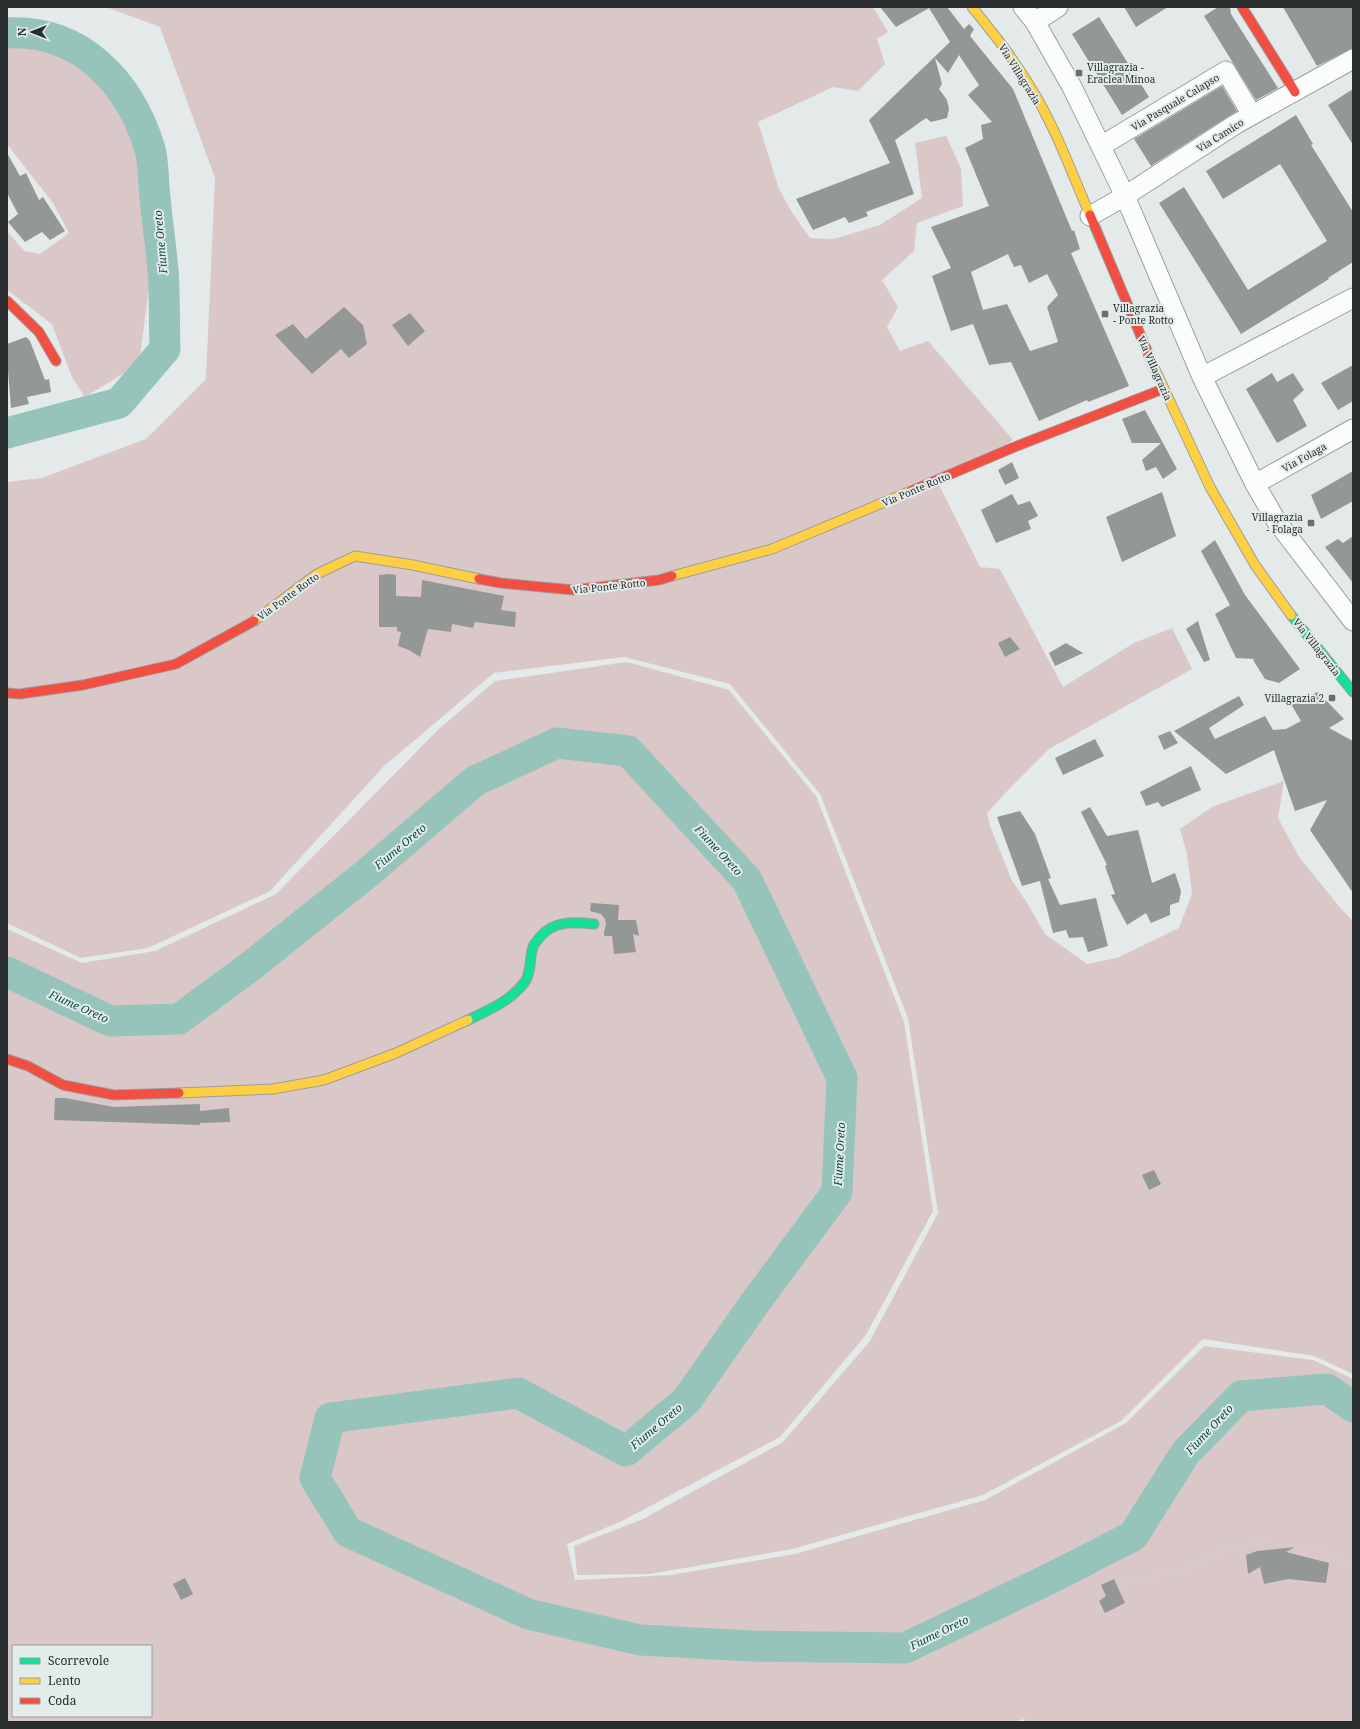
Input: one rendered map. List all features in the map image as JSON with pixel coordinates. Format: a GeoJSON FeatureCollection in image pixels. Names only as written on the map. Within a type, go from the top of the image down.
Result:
{"type":"FeatureCollection","features":[{"type":"Feature","properties":{"kind":"street","name":"Via Villagrazia"},"geometry":{"type":"LineString","coordinates":[[972,7],[1002,44],[1032,90],[1060,145],[1164,389],[1210,487],[1255,565],[1306,635],[1353,692]]}},
{"type":"Feature","properties":{"kind":"street"},"geometry":{"type":"LineString","coordinates":[[1058,7],[1029,14],[1072,87],[1125,196],[1202,377],[1255,484],[1277,522],[1353,621]]}},
{"type":"Feature","properties":{"kind":"street"},"geometry":{"type":"LineString","coordinates":[[1242,7],[1295,92]]}},
{"type":"Feature","properties":{"kind":"street","name":"Via Camico"},"geometry":{"type":"LineString","coordinates":[[1090,216],[1125,196],[1252,115],[1353,59]]}},
{"type":"Feature","properties":{"kind":"street","name":"Via Pasquale Calapso"},"geometry":{"type":"LineString","coordinates":[[1100,146],[1226,71],[1252,115]]}},
{"type":"Feature","properties":{"kind":"street"},"geometry":{"type":"LineString","coordinates":[[1202,377],[1353,298]]}},
{"type":"Feature","properties":{"kind":"street"},"geometry":{"type":"LineString","coordinates":[[7,301],[39,332],[56,361]]}},
{"type":"Feature","properties":{"kind":"street","name":"Via Ponte Rotto"},"geometry":{"type":"LineString","coordinates":[[7,692],[20,694],[83,685],[176,664],[256,620],[317,574],[355,556],[413,565],[501,584],[573,590],[659,580],[772,549],[1012,448],[1164,389]]}},
{"type":"Feature","properties":{"kind":"street","name":"Via Folaga"},"geometry":{"type":"LineString","coordinates":[[1255,484],[1353,429]]}},
{"type":"Feature","properties":{"kind":"street"},"geometry":{"type":"LineString","coordinates":[[7,1059],[28,1066],[63,1085],[114,1095],[273,1089],[324,1080],[396,1053],[451,1029],[503,1003],[525,982],[530,967],[533,946],[544,932],[551,927],[568,922],[594,924]]}},
{"type":"Feature","properties":{"kind":"path"},"geometry":{"type":"LineString","coordinates":[[1124,1584],[1195,1566],[1225,1550],[1257,1544],[1302,1547],[1336,1556],[1353,1564]]}},
{"type":"Feature","properties":{"kind":"shaded area"},"geometry":{"type":"Polygon","coordinates":[[[106,7],[873,7],[888,32],[877,39],[885,64],[858,91],[833,87],[758,122],[779,189],[793,214],[810,238],[834,239],[880,225],[922,198],[915,143],[946,136],[961,168],[963,206],[917,223],[914,251],[882,280],[898,307],[887,327],[900,351],[928,341],[1013,440],[939,485],[980,567],[1000,569],[1063,687],[1134,643],[1172,628],[1192,669],[1049,749],[987,813],[990,826],[1012,881],[1026,901],[1045,934],[1087,964],[1117,958],[1179,928],[1192,894],[1187,854],[1180,829],[1212,807],[1284,781],[1278,818],[1299,857],[1342,910],[1353,921],[1353,1374],[1314,1356],[1203,1339],[1121,1421],[983,1495],[792,1549],[650,1574],[577,1575],[574,1546],[643,1519],[783,1442],[870,1341],[938,1213],[908,1018],[820,794],[730,684],[624,657],[494,673],[384,766],[270,891],[148,948],[81,958],[7,923],[7,482],[42,478],[146,439],[206,379],[215,178],[160,27],[106,7]]]}},
{"type":"Feature","properties":{"kind":"shaded area"},"geometry":{"type":"Polygon","coordinates":[[[7,42],[39,44],[95,75],[131,133],[145,195],[150,279],[139,364],[85,397],[72,377],[52,324],[7,290],[7,231],[24,251],[40,254],[69,233],[53,203],[7,144],[7,42]]]}},
{"type":"Feature","properties":{"kind":"shaded area"},"geometry":{"type":"Polygon","coordinates":[[[627,662],[729,690],[816,796],[904,1022],[933,1211],[866,1335],[780,1437],[622,1521],[567,1544],[575,1580],[670,1575],[795,1554],[985,1500],[1126,1423],[1204,1346],[1313,1360],[1353,1379],[1353,1722],[1026,1722],[1024,1719],[1013,1722],[7,1722],[7,929],[82,963],[155,951],[276,894],[439,729],[495,681],[627,662]]]}},
{"type":"Feature","properties":{"kind":"building"},"geometry":{"type":"Polygon","coordinates":[[[880,7],[947,7],[964,29],[969,24],[974,29],[970,36],[1013,89],[1072,231],[1074,230],[1080,249],[1071,253],[1129,386],[1088,402],[1087,400],[1039,421],[1011,362],[989,365],[973,324],[951,331],[932,276],[951,268],[931,227],[989,206],[965,148],[983,139],[981,125],[992,122],[968,95],[979,85],[959,55],[948,73],[935,58],[942,84],[939,89],[947,100],[949,109],[947,118],[931,122],[926,118],[895,140],[914,194],[866,212],[868,216],[849,223],[845,217],[813,230],[796,199],[890,163],[869,120],[950,42],[929,8],[896,27],[880,7]],[[1008,254],[971,272],[983,310],[1007,304],[1030,351],[1058,342],[1047,307],[1058,295],[1047,274],[1029,283],[1021,265],[1014,267],[1008,254]]]}},
{"type":"Feature","properties":{"kind":"building"},"geometry":{"type":"Polygon","coordinates":[[[1124,7],[1168,7],[1136,27],[1124,7]]]}},
{"type":"Feature","properties":{"kind":"building"},"geometry":{"type":"Polygon","coordinates":[[[1218,7],[1230,7],[1231,14],[1278,88],[1256,100],[1204,16],[1218,7]]]}},
{"type":"Feature","properties":{"kind":"building"},"geometry":{"type":"Polygon","coordinates":[[[1283,7],[1353,7],[1353,48],[1317,66],[1283,7]]]}},
{"type":"Feature","properties":{"kind":"building"},"geometry":{"type":"Polygon","coordinates":[[[1099,17],[1149,97],[1122,115],[1072,34],[1099,17]]]}},
{"type":"Feature","properties":{"kind":"building"},"geometry":{"type":"Polygon","coordinates":[[[1222,86],[1237,111],[1151,166],[1134,139],[1222,86]]]}},
{"type":"Feature","properties":{"kind":"building"},"geometry":{"type":"Polygon","coordinates":[[[1353,89],[1353,145],[1328,105],[1353,89]]]}},
{"type":"Feature","properties":{"kind":"building"},"geometry":{"type":"Polygon","coordinates":[[[1296,115],[1313,144],[1311,145],[1353,212],[1353,262],[1328,278],[1329,279],[1241,334],[1159,203],[1184,187],[1248,290],[1327,241],[1280,164],[1223,199],[1206,171],[1296,115]]]}},
{"type":"Feature","properties":{"kind":"building"},"geometry":{"type":"Polygon","coordinates":[[[7,153],[20,176],[26,173],[39,200],[43,197],[65,231],[50,240],[42,232],[25,242],[8,222],[18,214],[7,193],[7,153]]]}},
{"type":"Feature","properties":{"kind":"building"},"geometry":{"type":"Polygon","coordinates":[[[344,307],[363,325],[367,344],[349,358],[341,349],[312,374],[275,335],[293,324],[306,339],[344,307]]]}},
{"type":"Feature","properties":{"kind":"building"},"geometry":{"type":"Polygon","coordinates":[[[410,313],[425,331],[408,346],[392,325],[410,313]]]}},
{"type":"Feature","properties":{"kind":"building"},"geometry":{"type":"Polygon","coordinates":[[[26,337],[30,341],[45,380],[49,379],[51,392],[27,397],[29,404],[11,408],[8,371],[7,372],[7,344],[26,337]]]}},
{"type":"Feature","properties":{"kind":"building"},"geometry":{"type":"Polygon","coordinates":[[[1353,365],[1353,401],[1338,410],[1321,383],[1353,365]]]}},
{"type":"Feature","properties":{"kind":"building"},"geometry":{"type":"Polygon","coordinates":[[[1272,373],[1277,382],[1293,373],[1304,390],[1293,400],[1307,426],[1277,443],[1246,389],[1272,373]]]}},
{"type":"Feature","properties":{"kind":"building"},"geometry":{"type":"Polygon","coordinates":[[[1145,410],[1177,469],[1163,479],[1156,467],[1146,471],[1142,460],[1161,443],[1132,443],[1122,419],[1145,410]]]}},
{"type":"Feature","properties":{"kind":"building"},"geometry":{"type":"Polygon","coordinates":[[[1012,462],[1019,478],[1005,485],[998,470],[1012,462]]]}},
{"type":"Feature","properties":{"kind":"building"},"geometry":{"type":"Polygon","coordinates":[[[1353,471],[1353,501],[1321,519],[1311,495],[1353,471]]]}},
{"type":"Feature","properties":{"kind":"building"},"geometry":{"type":"Polygon","coordinates":[[[1162,492],[1176,536],[1122,562],[1106,517],[1162,492]]]}},
{"type":"Feature","properties":{"kind":"building"},"geometry":{"type":"Polygon","coordinates":[[[1012,494],[1018,505],[1030,501],[1038,516],[1028,521],[1031,529],[996,543],[981,510],[1012,494]]]}},
{"type":"Feature","properties":{"kind":"building"},"geometry":{"type":"Polygon","coordinates":[[[1353,536],[1353,583],[1325,547],[1338,539],[1343,543],[1353,536]]]}},
{"type":"Feature","properties":{"kind":"building"},"geometry":{"type":"Polygon","coordinates":[[[1215,540],[1245,595],[1300,669],[1279,683],[1265,679],[1253,660],[1255,659],[1236,658],[1215,614],[1230,605],[1201,551],[1215,540]]]}},
{"type":"Feature","properties":{"kind":"building"},"geometry":{"type":"Polygon","coordinates":[[[379,575],[396,575],[396,596],[421,597],[422,580],[504,596],[501,610],[516,612],[515,627],[475,622],[473,628],[452,624],[451,632],[428,629],[420,657],[409,650],[398,646],[401,632],[397,631],[397,627],[379,627],[379,575]]]}},
{"type":"Feature","properties":{"kind":"building"},"geometry":{"type":"Polygon","coordinates":[[[1198,621],[1210,660],[1204,662],[1186,629],[1198,621]]]}},
{"type":"Feature","properties":{"kind":"building"},"geometry":{"type":"Polygon","coordinates":[[[1010,637],[1020,649],[1005,657],[998,643],[1010,637]]]}},
{"type":"Feature","properties":{"kind":"building"},"geometry":{"type":"Polygon","coordinates":[[[1066,643],[1083,653],[1055,666],[1049,653],[1066,643]]]}},
{"type":"Feature","properties":{"kind":"building"},"geometry":{"type":"Polygon","coordinates":[[[1318,692],[1344,719],[1329,728],[1353,741],[1353,893],[1310,830],[1327,800],[1295,811],[1274,750],[1226,774],[1174,731],[1239,696],[1244,705],[1209,728],[1215,739],[1265,716],[1273,730],[1286,729],[1301,721],[1291,704],[1318,692]]]}},
{"type":"Feature","properties":{"kind":"building"},"geometry":{"type":"Polygon","coordinates":[[[1170,731],[1178,743],[1164,750],[1158,736],[1170,731]]]}},
{"type":"Feature","properties":{"kind":"building"},"geometry":{"type":"Polygon","coordinates":[[[1095,739],[1104,756],[1063,775],[1055,758],[1095,739]]]}},
{"type":"Feature","properties":{"kind":"building"},"geometry":{"type":"Polygon","coordinates":[[[1191,766],[1201,790],[1162,807],[1158,802],[1146,806],[1140,792],[1191,766]]]}},
{"type":"Feature","properties":{"kind":"building"},"geometry":{"type":"Polygon","coordinates":[[[1090,807],[1107,836],[1138,830],[1152,883],[1175,873],[1181,891],[1179,902],[1170,905],[1170,915],[1151,923],[1146,913],[1127,925],[1111,895],[1115,894],[1105,866],[1107,865],[1081,812],[1090,807]]]}},
{"type":"Feature","properties":{"kind":"building"},"geometry":{"type":"Polygon","coordinates":[[[1020,811],[1035,834],[1051,878],[1048,879],[1060,905],[1096,898],[1108,946],[1088,952],[1083,937],[1069,938],[1066,930],[1053,933],[1040,881],[1022,886],[997,817],[1020,811]]]}},
{"type":"Feature","properties":{"kind":"building"},"geometry":{"type":"Polygon","coordinates":[[[591,903],[619,905],[618,920],[636,920],[639,936],[633,934],[636,952],[614,954],[612,936],[604,936],[606,925],[605,919],[601,914],[590,911],[591,903]]]}},
{"type":"Feature","properties":{"kind":"building"},"geometry":{"type":"Polygon","coordinates":[[[55,1098],[65,1098],[114,1107],[200,1104],[200,1111],[229,1108],[230,1122],[200,1123],[200,1125],[54,1120],[55,1098]]]}},
{"type":"Feature","properties":{"kind":"building"},"geometry":{"type":"Polygon","coordinates":[[[1154,1170],[1161,1184],[1149,1190],[1142,1175],[1154,1170]]]}},
{"type":"Feature","properties":{"kind":"building"},"geometry":{"type":"Polygon","coordinates":[[[1295,1547],[1286,1552],[1329,1563],[1326,1583],[1288,1579],[1264,1584],[1260,1567],[1248,1574],[1246,1555],[1257,1551],[1295,1547]]]}},
{"type":"Feature","properties":{"kind":"building"},"geometry":{"type":"Polygon","coordinates":[[[185,1578],[193,1594],[181,1600],[173,1584],[185,1578]]]}},
{"type":"Feature","properties":{"kind":"building"},"geometry":{"type":"Polygon","coordinates":[[[1114,1579],[1125,1603],[1105,1613],[1099,1601],[1106,1596],[1101,1585],[1114,1579]]]}},
{"type":"Feature","properties":{"kind":"waterway","name":"Fiume Oreto"},"geometry":{"type":"LineString","coordinates":[[7,33],[34,34],[58,40],[79,51],[99,65],[115,82],[130,102],[141,125],[150,149],[152,160],[163,270],[165,349],[119,403],[7,433]]}},
{"type":"Feature","properties":{"kind":"waterway","name":"Fiume Oreto"},"geometry":{"type":"LineString","coordinates":[[7,972],[110,1021],[179,1019],[251,966],[365,875],[475,781],[557,743],[628,751],[747,880],[842,1078],[837,1192],[757,1300],[686,1401],[626,1451],[518,1393],[330,1418],[315,1478],[348,1532],[528,1614],[640,1640],[750,1646],[905,1648],[1055,1576],[1133,1536],[1186,1452],[1241,1396],[1327,1389],[1353,1407]]}},
{"type":"Feature","properties":{"kind":"traffic: fast"},"geometry":{"type":"LineString","coordinates":[[1291,615],[1353,692]]}},
{"type":"Feature","properties":{"kind":"traffic: fast"},"geometry":{"type":"LineString","coordinates":[[468,1020],[506,1000],[524,983],[527,979],[535,943],[546,931],[565,923],[594,924]]}},
{"type":"Feature","properties":{"kind":"traffic: slow"},"geometry":{"type":"LineString","coordinates":[[972,7],[1010,56],[1040,103],[1090,215]]}},
{"type":"Feature","properties":{"kind":"traffic: slow"},"geometry":{"type":"LineString","coordinates":[[1153,365],[1210,487],[1255,565],[1291,615]]}},
{"type":"Feature","properties":{"kind":"traffic: slow"},"geometry":{"type":"LineString","coordinates":[[672,576],[772,549],[911,491]]}},
{"type":"Feature","properties":{"kind":"traffic: slow"},"geometry":{"type":"LineString","coordinates":[[254,621],[317,574],[355,556],[413,565],[479,579]]}},
{"type":"Feature","properties":{"kind":"traffic: slow"},"geometry":{"type":"LineString","coordinates":[[179,1093],[273,1089],[324,1080],[396,1053],[468,1020]]}},
{"type":"Feature","properties":{"kind":"traffic: jam"},"geometry":{"type":"LineString","coordinates":[[1242,7],[1295,92]]}},
{"type":"Feature","properties":{"kind":"traffic: jam"},"geometry":{"type":"LineString","coordinates":[[1090,215],[1153,365]]}},
{"type":"Feature","properties":{"kind":"traffic: jam"},"geometry":{"type":"LineString","coordinates":[[7,301],[39,332],[56,361]]}},
{"type":"Feature","properties":{"kind":"traffic: jam"},"geometry":{"type":"LineString","coordinates":[[911,491],[1012,448],[1163,389]]}},
{"type":"Feature","properties":{"kind":"traffic: jam"},"geometry":{"type":"LineString","coordinates":[[479,579],[501,583],[573,590],[659,580],[672,576]]}},
{"type":"Feature","properties":{"kind":"traffic: jam"},"geometry":{"type":"LineString","coordinates":[[7,693],[20,694],[83,685],[176,664],[254,621]]}},
{"type":"Feature","properties":{"kind":"traffic: jam"},"geometry":{"type":"LineString","coordinates":[[7,1059],[28,1066],[63,1085],[114,1095],[179,1093]]}},
{"type":"Feature","properties":{"kind":"place","name":"Villagrazia - Eraclea Minoa"},"geometry":{"type":"Point","coordinates":[1079,73]}},
{"type":"Feature","properties":{"kind":"place","name":"Villagrazia - Ponte Rotto"},"geometry":{"type":"Point","coordinates":[1105,314]}},
{"type":"Feature","properties":{"kind":"place","name":"Villagrazia - Folaga"},"geometry":{"type":"Point","coordinates":[1311,523]}},
{"type":"Feature","properties":{"kind":"place","name":"Villagrazia 2"},"geometry":{"type":"Point","coordinates":[1332,698]}}]}
